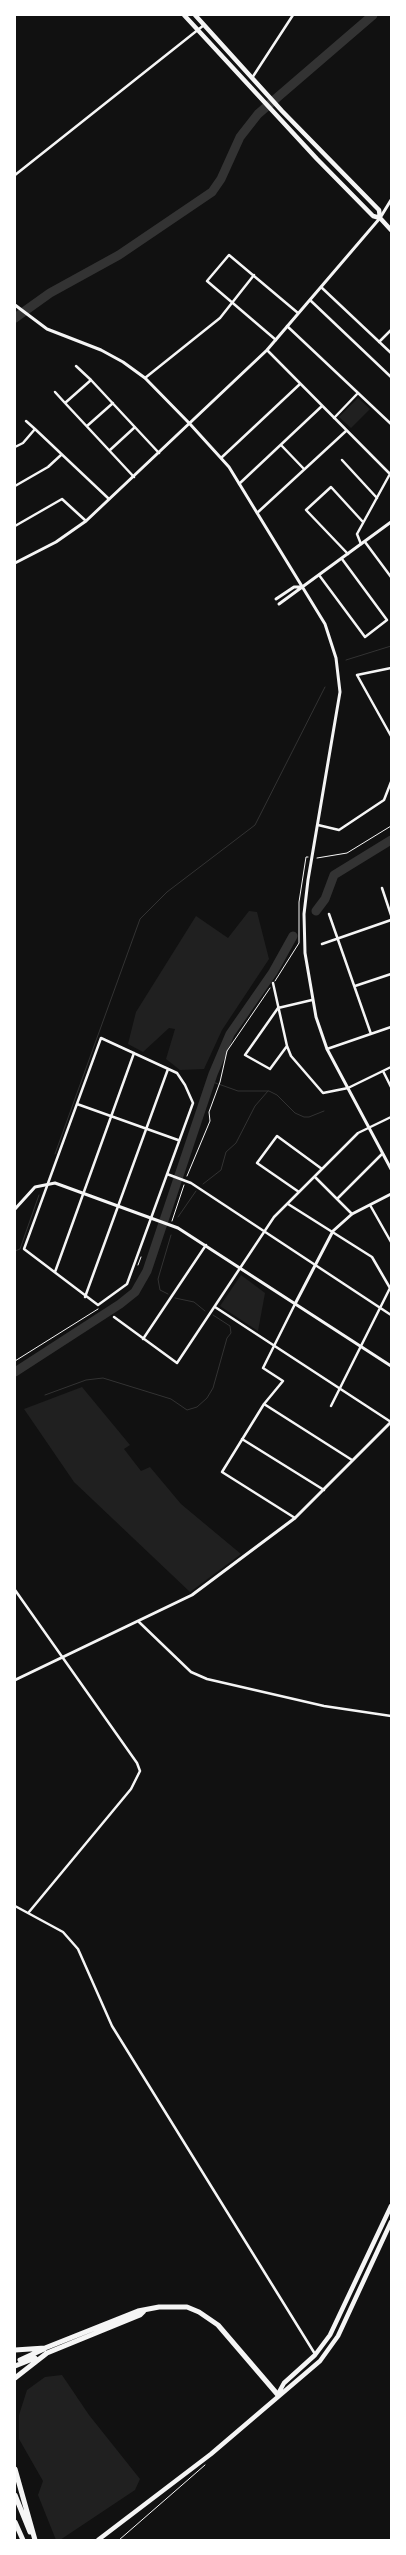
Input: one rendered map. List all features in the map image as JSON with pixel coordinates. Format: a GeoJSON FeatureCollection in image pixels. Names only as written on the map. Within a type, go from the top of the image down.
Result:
{"type":"FeatureCollection","features":[{"type":"Feature","properties":{"kind":"highway"},"geometry":{"type":"LineString","coordinates":[[15,2364],[138,2311],[159,2307],[187,2308],[209,2318],[225,2332],[278,2396]]}},
{"type":"Feature","properties":{"kind":"highway"},"geometry":{"type":"LineString","coordinates":[[15,2350],[46,2351]]}},
{"type":"Feature","properties":{"kind":"highway"},"geometry":{"type":"LineString","coordinates":[[15,2378],[46,2351]]}},
{"type":"Feature","properties":{"kind":"highway"},"geometry":{"type":"LineString","coordinates":[[15,2469],[34,2540]]}},
{"type":"Feature","properties":{"kind":"highway"},"geometry":{"type":"LineString","coordinates":[[15,2495],[34,2540]]}},
{"type":"Feature","properties":{"kind":"highway"},"geometry":{"type":"LineString","coordinates":[[15,2522],[23,2540]]}},
{"type":"Feature","properties":{"kind":"main road"},"geometry":{"type":"LineString","coordinates":[[184,15],[276,116],[373,216],[380,218],[391,230]]}},
{"type":"Feature","properties":{"kind":"main road"},"geometry":{"type":"LineString","coordinates":[[196,15],[282,111],[379,210],[380,218]]}},
{"type":"Feature","properties":{"kind":"main road"},"geometry":{"type":"LineString","coordinates":[[278,2396],[284,2383],[315,2356],[330,2335],[391,2206]]}},
{"type":"Feature","properties":{"kind":"main road"},"geometry":{"type":"LineString","coordinates":[[98,2540],[211,2454],[278,2396],[289,2390],[320,2361],[338,2336],[391,2222]]}},
{"type":"Feature","properties":{"kind":"street"},"geometry":{"type":"LineString","coordinates":[[252,78],[293,15]]}},
{"type":"Feature","properties":{"kind":"street"},"geometry":{"type":"LineString","coordinates":[[15,175],[204,25]]}},
{"type":"Feature","properties":{"kind":"street"},"geometry":{"type":"LineString","coordinates":[[15,563],[64,537],[86,521],[267,350],[380,218],[391,200]]}},
{"type":"Feature","properties":{"kind":"street"},"geometry":{"type":"LineString","coordinates":[[276,340],[207,281],[230,255],[298,313]]}},
{"type":"Feature","properties":{"kind":"street"},"geometry":{"type":"LineString","coordinates":[[145,378],[220,318],[254,275]]}},
{"type":"Feature","properties":{"kind":"street"},"geometry":{"type":"LineString","coordinates":[[322,286],[391,353]]}},
{"type":"Feature","properties":{"kind":"street"},"geometry":{"type":"LineString","coordinates":[[310,300],[391,377]]}},
{"type":"Feature","properties":{"kind":"street"},"geometry":{"type":"LineString","coordinates":[[15,305],[32,319],[59,335],[113,356],[145,378],[190,424],[221,458],[239,484],[318,613],[333,644],[340,692],[304,914],[305,953],[312,1000],[328,1049],[391,1169]]}},
{"type":"Feature","properties":{"kind":"street"},"geometry":{"type":"LineString","coordinates":[[287,326],[391,424]]}},
{"type":"Feature","properties":{"kind":"street"},"geometry":{"type":"LineString","coordinates":[[379,342],[391,330]]}},
{"type":"Feature","properties":{"kind":"street"},"geometry":{"type":"LineString","coordinates":[[267,350],[390,473],[357,534],[391,577]]}},
{"type":"Feature","properties":{"kind":"street"},"geometry":{"type":"LineString","coordinates":[[76,366],[159,453]]}},
{"type":"Feature","properties":{"kind":"street"},"geometry":{"type":"LineString","coordinates":[[66,403],[91,380]]}},
{"type":"Feature","properties":{"kind":"street"},"geometry":{"type":"LineString","coordinates":[[221,458],[300,384]]}},
{"type":"Feature","properties":{"kind":"street"},"geometry":{"type":"LineString","coordinates":[[55,392],[134,477]]}},
{"type":"Feature","properties":{"kind":"street"},"geometry":{"type":"LineString","coordinates":[[334,418],[358,393]]}},
{"type":"Feature","properties":{"kind":"street"},"geometry":{"type":"LineString","coordinates":[[87,426],[113,404]]}},
{"type":"Feature","properties":{"kind":"street"},"geometry":{"type":"LineString","coordinates":[[239,484],[322,406]]}},
{"type":"Feature","properties":{"kind":"street"},"geometry":{"type":"LineString","coordinates":[[26,421],[110,499]]}},
{"type":"Feature","properties":{"kind":"street"},"geometry":{"type":"LineString","coordinates":[[110,450],[135,427]]}},
{"type":"Feature","properties":{"kind":"street"},"geometry":{"type":"LineString","coordinates":[[15,447],[23,443],[35,429]]}},
{"type":"Feature","properties":{"kind":"street"},"geometry":{"type":"LineString","coordinates":[[257,514],[346,431]]}},
{"type":"Feature","properties":{"kind":"street"},"geometry":{"type":"LineString","coordinates":[[281,445],[304,469]]}},
{"type":"Feature","properties":{"kind":"street"},"geometry":{"type":"LineString","coordinates":[[15,486],[48,467],[61,454]]}},
{"type":"Feature","properties":{"kind":"street"},"geometry":{"type":"LineString","coordinates":[[342,460],[376,498]]}},
{"type":"Feature","properties":{"kind":"street"},"geometry":{"type":"LineString","coordinates":[[348,554],[306,510],[331,487],[363,522]]}},
{"type":"Feature","properties":{"kind":"street"},"geometry":{"type":"LineString","coordinates":[[15,526],[62,499],[86,521]]}},
{"type":"Feature","properties":{"kind":"street"},"geometry":{"type":"LineString","coordinates":[[279,604],[390,524],[391,529]]}},
{"type":"Feature","properties":{"kind":"street"},"geometry":{"type":"LineString","coordinates":[[342,558],[387,620]]}},
{"type":"Feature","properties":{"kind":"street"},"geometry":{"type":"LineString","coordinates":[[319,575],[365,636],[391,617]]}},
{"type":"Feature","properties":{"kind":"street"},"geometry":{"type":"LineString","coordinates":[[276,599],[294,588],[302,587]]}},
{"type":"Feature","properties":{"kind":"street"},"geometry":{"type":"LineString","coordinates":[[391,668],[357,675],[391,736]]}},
{"type":"Feature","properties":{"kind":"street"},"geometry":{"type":"LineString","coordinates":[[318,825],[339,830],[384,800],[391,782]]}},
{"type":"Feature","properties":{"kind":"street"},"geometry":{"type":"LineString","coordinates":[[382,888],[391,915]]}},
{"type":"Feature","properties":{"kind":"street"},"geometry":{"type":"LineString","coordinates":[[329,914],[371,1034]]}},
{"type":"Feature","properties":{"kind":"street"},"geometry":{"type":"LineString","coordinates":[[322,944],[391,920]]}},
{"type":"Feature","properties":{"kind":"street"},"geometry":{"type":"LineString","coordinates":[[355,986],[391,974]]}},
{"type":"Feature","properties":{"kind":"street"},"geometry":{"type":"LineString","coordinates":[[273,983],[291,1056],[323,1093],[348,1088],[391,1067]]}},
{"type":"Feature","properties":{"kind":"street"},"geometry":{"type":"LineString","coordinates":[[287,1046],[270,1069],[245,1055],[278,1008],[312,1000]]}},
{"type":"Feature","properties":{"kind":"street"},"geometry":{"type":"LineString","coordinates":[[328,1049],[391,1027]]}},
{"type":"Feature","properties":{"kind":"street"},"geometry":{"type":"LineString","coordinates":[[101,1038],[168,1069],[177,1074],[181,1079],[192,1103],[178,1140],[168,1175],[150,1218],[127,1284],[98,1305],[24,1249],[101,1038]]}},
{"type":"Feature","properties":{"kind":"street"},"geometry":{"type":"LineString","coordinates":[[54,1273],[134,1053]]}},
{"type":"Feature","properties":{"kind":"street"},"geometry":{"type":"LineString","coordinates":[[85,1296],[168,1069]]}},
{"type":"Feature","properties":{"kind":"street"},"geometry":{"type":"LineString","coordinates":[[383,1071],[391,1087]]}},
{"type":"Feature","properties":{"kind":"street"},"geometry":{"type":"LineString","coordinates":[[78,1104],[178,1140]]}},
{"type":"Feature","properties":{"kind":"street"},"geometry":{"type":"LineString","coordinates":[[114,1317],[177,1363],[274,1217],[358,1133],[391,1117]]}},
{"type":"Feature","properties":{"kind":"street"},"geometry":{"type":"LineString","coordinates":[[299,1192],[257,1163],[277,1136],[322,1170]]}},
{"type":"Feature","properties":{"kind":"street"},"geometry":{"type":"LineString","coordinates":[[337,1199],[382,1154]]}},
{"type":"Feature","properties":{"kind":"street"},"geometry":{"type":"LineString","coordinates":[[168,1175],[185,1180],[391,1314]]}},
{"type":"Feature","properties":{"kind":"street"},"geometry":{"type":"LineString","coordinates":[[315,1177],[352,1214]]}},
{"type":"Feature","properties":{"kind":"street"},"geometry":{"type":"LineString","coordinates":[[15,1209],[35,1187],[48,1183],[169,1225],[206,1245],[391,1366]]}},
{"type":"Feature","properties":{"kind":"street"},"geometry":{"type":"LineString","coordinates":[[295,1518],[222,1472],[264,1404],[283,1381],[263,1368],[314,1264],[333,1231],[352,1214],[391,1194]]}},
{"type":"Feature","properties":{"kind":"street"},"geometry":{"type":"LineString","coordinates":[[288,1204],[333,1231],[372,1258],[390,1287],[331,1406]]}},
{"type":"Feature","properties":{"kind":"street"},"geometry":{"type":"LineString","coordinates":[[369,1204],[391,1242]]}},
{"type":"Feature","properties":{"kind":"street"},"geometry":{"type":"LineString","coordinates":[[143,1339],[206,1245]]}},
{"type":"Feature","properties":{"kind":"street"},"geometry":{"type":"LineString","coordinates":[[15,1680],[192,1595],[295,1518],[391,1422],[214,1307]]}},
{"type":"Feature","properties":{"kind":"street"},"geometry":{"type":"LineString","coordinates":[[264,1404],[354,1461]]}},
{"type":"Feature","properties":{"kind":"street"},"geometry":{"type":"LineString","coordinates":[[242,1439],[324,1490]]}},
{"type":"Feature","properties":{"kind":"street"},"geometry":{"type":"LineString","coordinates":[[15,1590],[137,1763],[140,1771],[131,1789],[28,1913]]}},
{"type":"Feature","properties":{"kind":"street"},"geometry":{"type":"LineString","coordinates":[[139,1622],[191,1672],[207,1678],[324,1706],[391,1716]]}},
{"type":"Feature","properties":{"kind":"street"},"geometry":{"type":"LineString","coordinates":[[15,1906],[63,1932],[78,1949],[112,2026],[315,2356]]}},
{"type":"Feature","properties":{"kind":"path"},"geometry":{"type":"LineString","coordinates":[[169,1225],[185,1180],[210,1122],[210,1112],[220,1082],[227,1051],[298,943],[299,902],[306,857],[313,858],[347,853],[391,826]]}},
{"type":"Feature","properties":{"kind":"shaded area"},"geometry":{"type":"Polygon","coordinates":[[[358,398],[370,409],[351,428],[339,417],[358,398]]]}},
{"type":"Feature","properties":{"kind":"shaded area"},"geometry":{"type":"Polygon","coordinates":[[[249,911],[257,912],[269,959],[222,1030],[204,1069],[180,1070],[166,1059],[175,1029],[169,1028],[143,1052],[128,1044],[136,1012],[196,916],[228,938],[249,911]]]}},
{"type":"Feature","properties":{"kind":"shaded area"},"geometry":{"type":"Polygon","coordinates":[[[241,1275],[265,1293],[258,1331],[220,1306],[241,1275]]]}},
{"type":"Feature","properties":{"kind":"shaded area"},"geometry":{"type":"Polygon","coordinates":[[[82,1387],[130,1445],[124,1449],[141,1471],[150,1467],[181,1504],[241,1554],[190,1592],[74,1482],[24,1409],[82,1387]]]}},
{"type":"Feature","properties":{"kind":"shaded area"},"geometry":{"type":"Polygon","coordinates":[[[62,2375],[89,2415],[140,2479],[135,2490],[60,2540],[56,2540],[38,2495],[43,2481],[19,2439],[19,2415],[27,2390],[45,2377],[62,2375]]]}},
{"type":"Feature","properties":{"kind":"waterway"},"geometry":{"type":"LineString","coordinates":[[15,318],[50,293],[119,255],[212,192],[221,179],[240,137],[258,114],[373,15]]}},
{"type":"Feature","properties":{"kind":"waterway"},"geometry":{"type":"LineString","coordinates":[[346,660],[391,646]]}},
{"type":"Feature","properties":{"kind":"waterway"},"geometry":{"type":"LineString","coordinates":[[55,1154],[140,919],[167,892],[255,825],[325,687]]}},
{"type":"Feature","properties":{"kind":"waterway"},"geometry":{"type":"LineString","coordinates":[[316,911],[325,899],[334,875],[391,840]]}},
{"type":"Feature","properties":{"kind":"waterway"},"geometry":{"type":"LineString","coordinates":[[15,1372],[120,1304],[135,1292],[147,1271],[213,1074],[230,1034],[273,972],[293,936]]}},
{"type":"Feature","properties":{"kind":"waterway"},"geometry":{"type":"LineString","coordinates":[[210,1081],[238,1091],[269,1091],[277,1095],[295,1113],[304,1117],[324,1111]]}},
{"type":"Feature","properties":{"kind":"waterway"},"geometry":{"type":"LineString","coordinates":[[203,1184],[221,1170],[226,1152],[236,1143],[255,1106],[268,1091]]}},
{"type":"Feature","properties":{"kind":"waterway"},"geometry":{"type":"LineString","coordinates":[[178,1217],[196,1191]]}},
{"type":"Feature","properties":{"kind":"waterway"},"geometry":{"type":"LineString","coordinates":[[15,1251],[20,1249],[39,1195]]}},
{"type":"Feature","properties":{"kind":"waterway"},"geometry":{"type":"LineString","coordinates":[[168,1294],[160,1290],[158,1279],[171,1235]]}},
{"type":"Feature","properties":{"kind":"waterway"},"geometry":{"type":"LineString","coordinates":[[175,1298],[194,1302],[205,1311]]}},
{"type":"Feature","properties":{"kind":"waterway"},"geometry":{"type":"LineString","coordinates":[[45,1395],[86,1380],[103,1378],[171,1399],[187,1410],[197,1407],[207,1398],[213,1388],[227,1338],[231,1333],[230,1326],[213,1315]]}}]}
